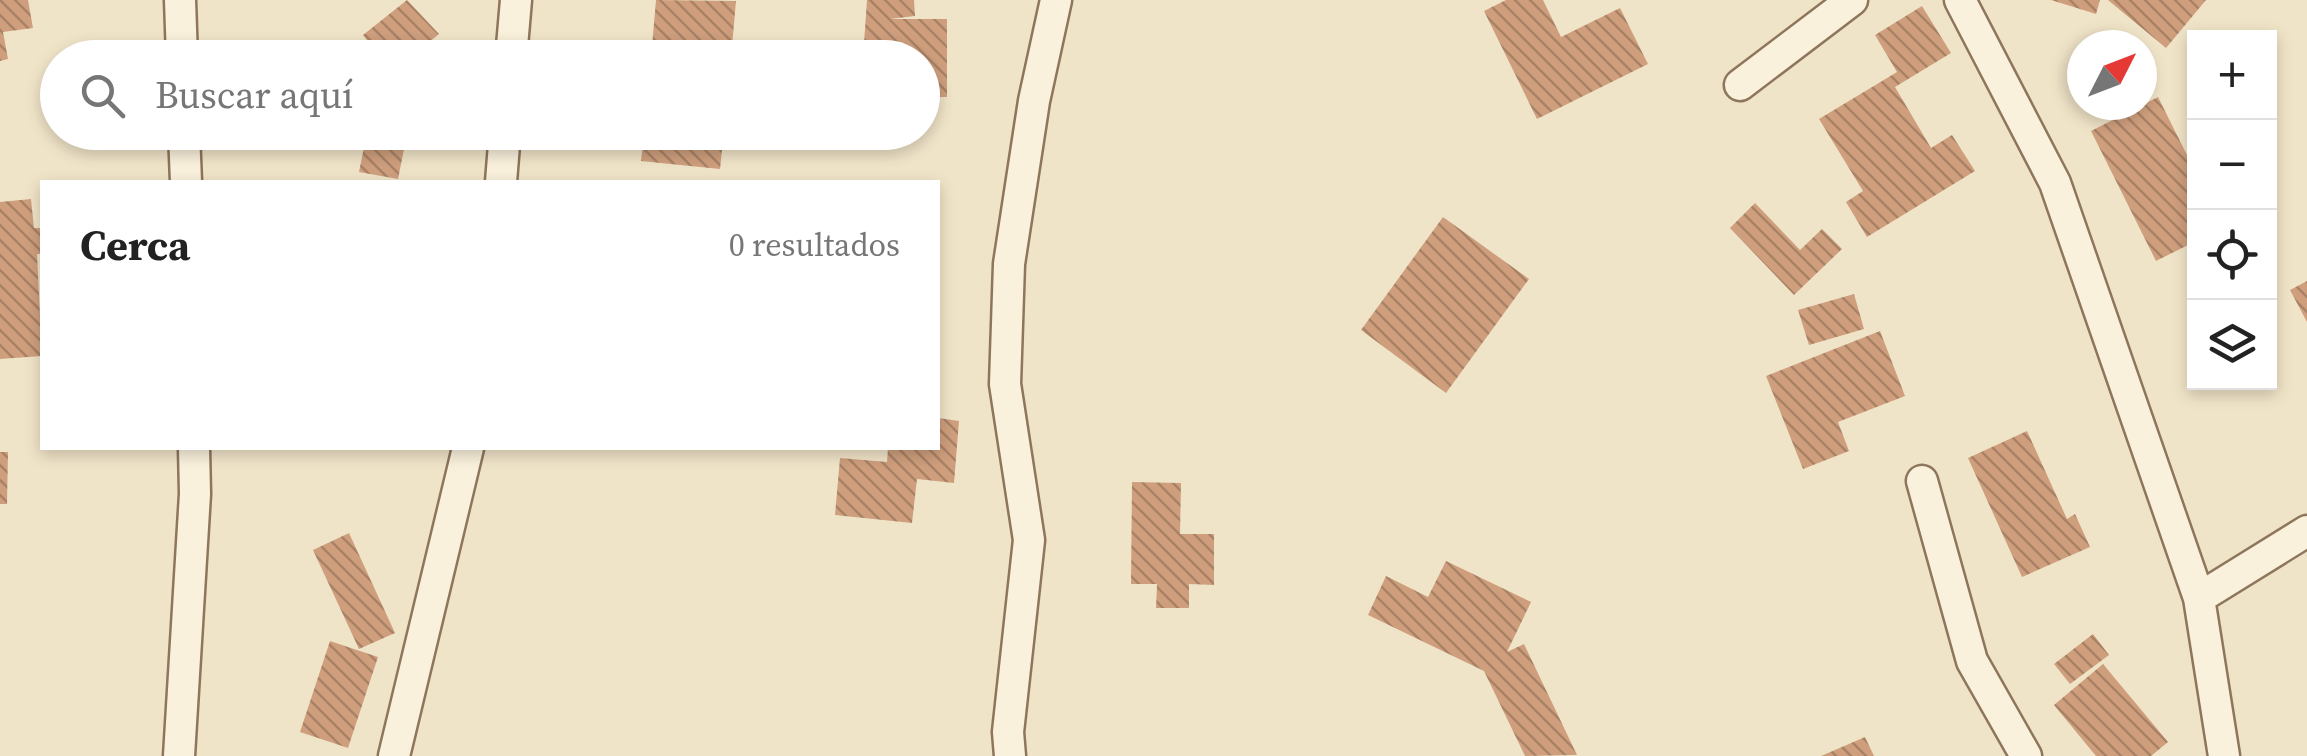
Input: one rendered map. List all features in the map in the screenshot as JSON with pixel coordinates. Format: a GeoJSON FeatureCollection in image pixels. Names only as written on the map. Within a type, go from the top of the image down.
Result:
{"type":"FeatureCollection","features":[{"type":"Feature","properties":{"kind":"street"},"geometry":{"type":"LineString","coordinates":[[180,0],[181,40]]}},
{"type":"Feature","properties":{"kind":"street"},"geometry":{"type":"LineString","coordinates":[[513,40],[516,0]]}},
{"type":"Feature","properties":{"kind":"street"},"geometry":{"type":"LineString","coordinates":[[1010,756],[1008,732],[1029,540],[1004,384],[1010,264],[1034,101],[1056,0]]}},
{"type":"Feature","properties":{"kind":"street"},"geometry":{"type":"LineString","coordinates":[[1740,85],[1852,0]]}},
{"type":"Feature","properties":{"kind":"street"},"geometry":{"type":"LineString","coordinates":[[1960,0],[2055,183],[2198,598],[2224,756]]}},
{"type":"Feature","properties":{"kind":"street"},"geometry":{"type":"LineString","coordinates":[[185,150],[186,180]]}},
{"type":"Feature","properties":{"kind":"street"},"geometry":{"type":"LineString","coordinates":[[501,180],[503,150]]}},
{"type":"Feature","properties":{"kind":"street"},"geometry":{"type":"LineString","coordinates":[[179,756],[195,494],[194,450]]}},
{"type":"Feature","properties":{"kind":"street"},"geometry":{"type":"LineString","coordinates":[[394,756],[468,450]]}},
{"type":"Feature","properties":{"kind":"street"},"geometry":{"type":"LineString","coordinates":[[1922,481],[1972,661],[2026,756]]}},
{"type":"Feature","properties":{"kind":"street"},"geometry":{"type":"LineString","coordinates":[[2198,598],[2307,531]]}},
{"type":"Feature","properties":{"kind":"building"},"geometry":{"type":"Polygon","coordinates":[[[0,0],[28,0],[33,28],[3,32],[8,59],[0,61],[0,0]]]}},
{"type":"Feature","properties":{"kind":"building"},"geometry":{"type":"Polygon","coordinates":[[[407,0],[439,34],[432,40],[367,40],[363,35],[407,0]]]}},
{"type":"Feature","properties":{"kind":"building"},"geometry":{"type":"Polygon","coordinates":[[[656,0],[736,1],[733,40],[653,40],[656,0]]]}},
{"type":"Feature","properties":{"kind":"building"},"geometry":{"type":"Polygon","coordinates":[[[867,0],[914,0],[915,16],[890,19],[947,19],[947,97],[940,97],[940,40],[864,40],[867,0]]]}},
{"type":"Feature","properties":{"kind":"building"},"geometry":{"type":"Polygon","coordinates":[[[1506,0],[1543,0],[1561,37],[1620,8],[1648,64],[1537,119],[1484,11],[1506,0]]]}},
{"type":"Feature","properties":{"kind":"building"},"geometry":{"type":"Polygon","coordinates":[[[2051,0],[2100,0],[2096,14],[2051,0]]]}},
{"type":"Feature","properties":{"kind":"building"},"geometry":{"type":"Polygon","coordinates":[[[2108,0],[2206,0],[2166,48],[2157,41],[2157,30],[2144,30],[2108,0]]]}},
{"type":"Feature","properties":{"kind":"building"},"geometry":{"type":"Polygon","coordinates":[[[1922,6],[1951,53],[1895,87],[1931,148],[1952,135],[1975,171],[1867,237],[1846,202],[1863,191],[1819,119],[1897,72],[1875,35],[1922,6]]]}},
{"type":"Feature","properties":{"kind":"building"},"geometry":{"type":"Polygon","coordinates":[[[2157,98],[2187,155],[2187,246],[2156,261],[2091,131],[2113,120],[2157,120],[2157,98]]]}},
{"type":"Feature","properties":{"kind":"building"},"geometry":{"type":"Polygon","coordinates":[[[363,150],[404,150],[398,179],[359,172],[363,150]]]}},
{"type":"Feature","properties":{"kind":"building"},"geometry":{"type":"Polygon","coordinates":[[[642,150],[722,150],[720,169],[641,161],[642,150]]]}},
{"type":"Feature","properties":{"kind":"building"},"geometry":{"type":"Polygon","coordinates":[[[31,199],[34,228],[40,228],[40,356],[0,359],[0,202],[31,199]]]}},
{"type":"Feature","properties":{"kind":"building"},"geometry":{"type":"Polygon","coordinates":[[[1755,203],[1800,250],[1822,229],[1842,249],[1794,295],[1730,228],[1755,203]]]}},
{"type":"Feature","properties":{"kind":"building"},"geometry":{"type":"Polygon","coordinates":[[[1443,217],[1529,279],[1446,393],[1361,330],[1443,217]]]}},
{"type":"Feature","properties":{"kind":"building"},"geometry":{"type":"Polygon","coordinates":[[[2307,281],[2307,322],[2290,290],[2307,281]]]}},
{"type":"Feature","properties":{"kind":"building"},"geometry":{"type":"Polygon","coordinates":[[[1854,294],[1864,329],[1809,345],[1798,310],[1854,294]]]}},
{"type":"Feature","properties":{"kind":"building"},"geometry":{"type":"Polygon","coordinates":[[[1880,331],[1905,396],[1838,422],[1849,451],[1803,469],[1766,376],[1880,331]]]}},
{"type":"Feature","properties":{"kind":"building"},"geometry":{"type":"Polygon","coordinates":[[[940,418],[959,421],[954,483],[917,479],[912,523],[835,515],[840,458],[887,462],[888,450],[940,450],[940,418]]]}},
{"type":"Feature","properties":{"kind":"building"},"geometry":{"type":"Polygon","coordinates":[[[2027,431],[2067,519],[2075,514],[2090,547],[2022,577],[1968,458],[2027,431]]]}},
{"type":"Feature","properties":{"kind":"building"},"geometry":{"type":"Polygon","coordinates":[[[0,452],[8,452],[7,504],[0,504],[0,452]]]}},
{"type":"Feature","properties":{"kind":"building"},"geometry":{"type":"Polygon","coordinates":[[[1132,482],[1181,483],[1180,534],[1214,534],[1214,585],[1189,584],[1189,608],[1156,608],[1157,584],[1131,584],[1132,482]]]}},
{"type":"Feature","properties":{"kind":"building"},"geometry":{"type":"Polygon","coordinates":[[[349,533],[395,633],[359,649],[313,550],[349,533]]]}},
{"type":"Feature","properties":{"kind":"building"},"geometry":{"type":"Polygon","coordinates":[[[1446,561],[1531,602],[1507,652],[1524,644],[1577,755],[1525,756],[1484,671],[1368,615],[1386,576],[1428,597],[1446,561]]]}},
{"type":"Feature","properties":{"kind":"building"},"geometry":{"type":"Polygon","coordinates":[[[2093,634],[2109,655],[2070,684],[2054,664],[2093,634]]]}},
{"type":"Feature","properties":{"kind":"building"},"geometry":{"type":"Polygon","coordinates":[[[330,641],[378,657],[348,748],[300,732],[330,641]]]}},
{"type":"Feature","properties":{"kind":"building"},"geometry":{"type":"Polygon","coordinates":[[[2103,664],[2168,742],[2151,756],[2096,756],[2054,705],[2103,664]]]}},
{"type":"Feature","properties":{"kind":"building"},"geometry":{"type":"Polygon","coordinates":[[[1865,737],[1874,756],[1821,756],[1865,737]]]}}]}
